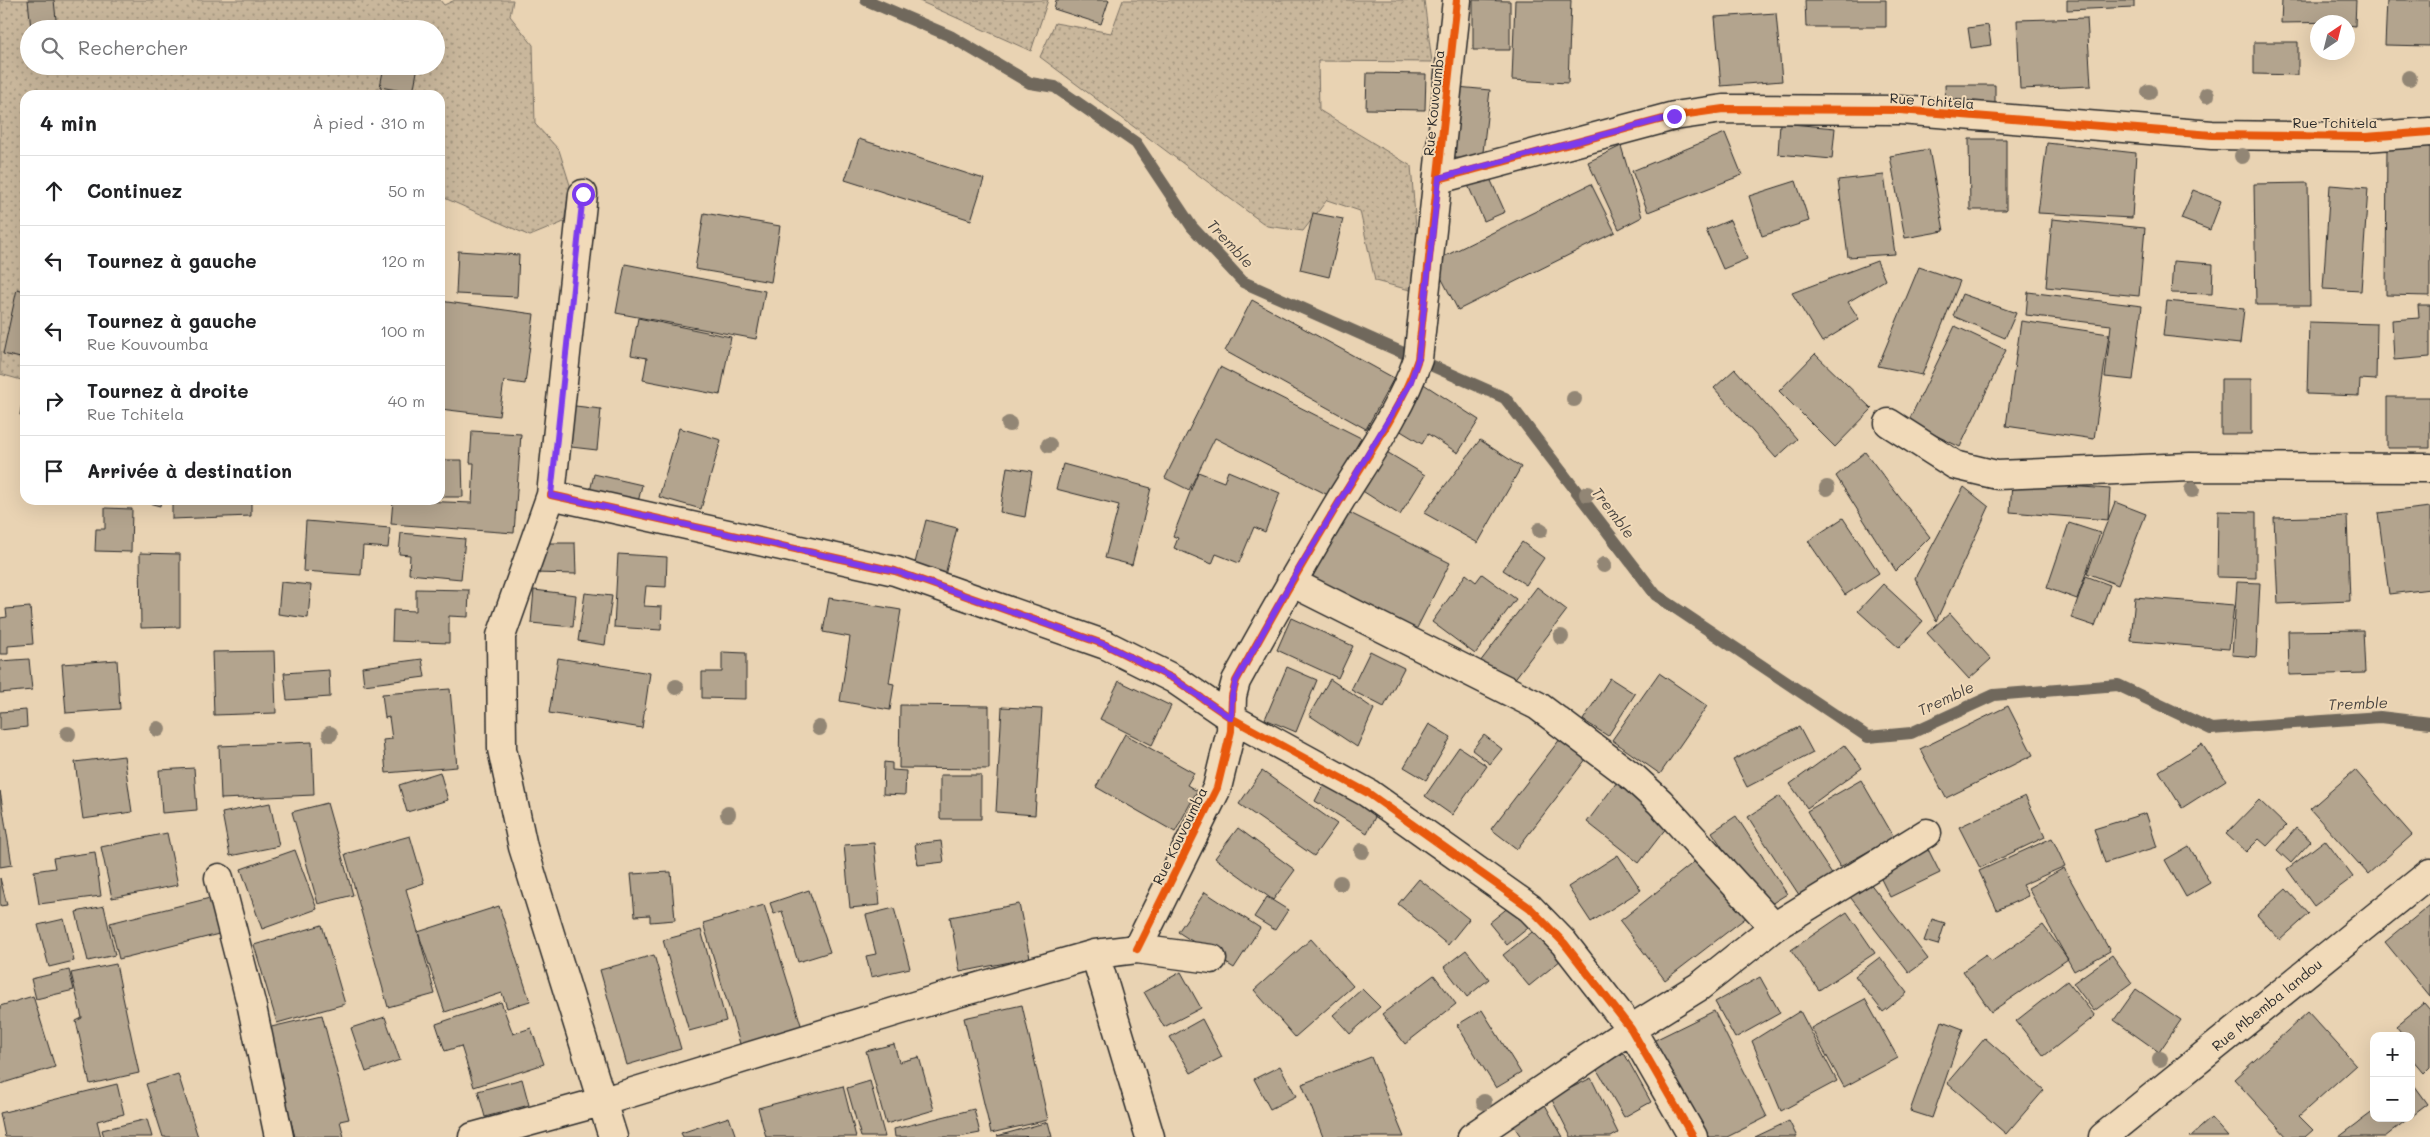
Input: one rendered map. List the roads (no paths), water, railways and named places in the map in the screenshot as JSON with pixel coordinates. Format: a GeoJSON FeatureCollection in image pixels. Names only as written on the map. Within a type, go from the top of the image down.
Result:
{"type":"FeatureCollection","features":[{"type":"Feature","properties":{"kind":"street","name":"Rue Kouvoumba"},"geometry":{"type":"LineString","coordinates":[[1137,949],[1218,788],[1231,731],[1232,696],[1236,681],[1291,582],[1410,384],[1418,359],[1457,0]]}},
{"type":"Feature","properties":{"kind":"street","name":"Rue Tchitela"},"geometry":{"type":"LineString","coordinates":[[1439,178],[1674,116],[1723,109],[1900,110],[2212,135],[2366,137],[2430,132]]}},
{"type":"Feature","properties":{"kind":"street"},"geometry":{"type":"LineString","coordinates":[[583,194],[551,495],[501,636],[502,749],[523,847],[604,1101],[613,1137]]}},
{"type":"Feature","properties":{"kind":"street"},"geometry":{"type":"LineString","coordinates":[[1889,424],[1955,465],[1997,475],[2190,467],[2430,468]]}},
{"type":"Feature","properties":{"kind":"street"},"geometry":{"type":"LineString","coordinates":[[551,495],[895,571],[1106,645],[1174,679],[1231,718],[1368,793],[1530,908],[1564,944],[1631,1029],[1693,1137]]}},
{"type":"Feature","properties":{"kind":"street"},"geometry":{"type":"LineString","coordinates":[[1291,582],[1492,681],[1538,706],[1634,778],[1653,796],[1774,927]]}},
{"type":"Feature","properties":{"kind":"street"},"geometry":{"type":"LineString","coordinates":[[1472,1137],[1631,1029],[1700,986],[1774,927],[1927,833]]}},
{"type":"Feature","properties":{"kind":"street","name":"Rue Mbemba landou"},"geometry":{"type":"LineString","coordinates":[[2104,1137],[2430,872]]}},
{"type":"Feature","properties":{"kind":"street"},"geometry":{"type":"LineString","coordinates":[[219,878],[252,1007],[279,1137]]}},
{"type":"Feature","properties":{"kind":"street"},"geometry":{"type":"LineString","coordinates":[[473,1137],[604,1101],[940,998],[1095,954],[1137,949],[1212,959]]}},
{"type":"Feature","properties":{"kind":"street"},"geometry":{"type":"LineString","coordinates":[[1095,954],[1150,1137]]}},
{"type":"Feature","properties":{"kind":"waterway","name":"Tremble"},"geometry":{"type":"LineString","coordinates":[[866,0],[950,36],[1030,83],[1055,87],[1136,143],[1192,227],[1243,282],[1505,398],[1656,595],[1868,737],[1911,733],[1994,695],[2118,685],[2211,729],[2380,717],[2430,723]]}}]}
